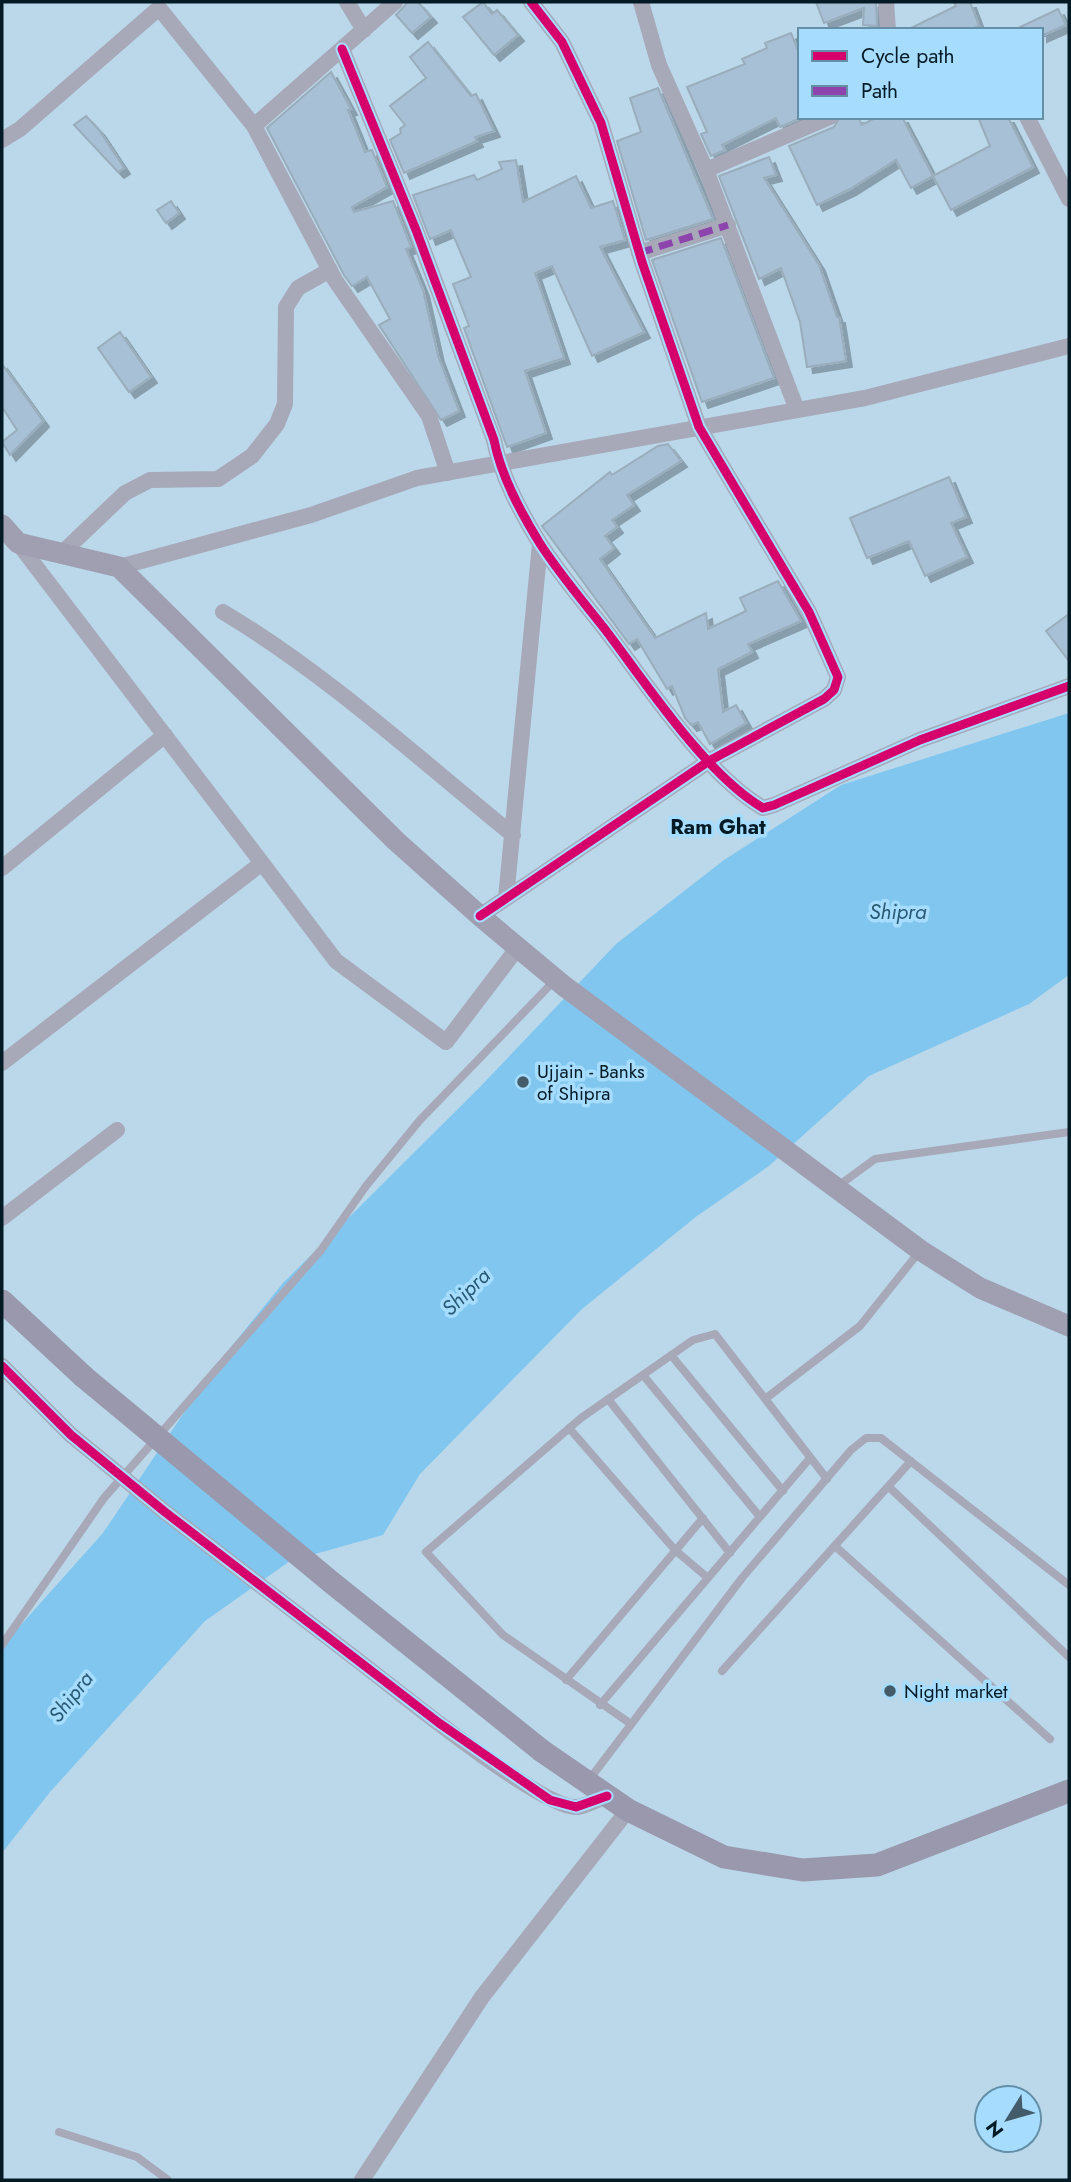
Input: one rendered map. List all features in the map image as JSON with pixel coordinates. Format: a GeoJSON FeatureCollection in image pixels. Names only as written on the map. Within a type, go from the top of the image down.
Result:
{"type":"FeatureCollection","features":[{"type":"Feature","properties":{"kind":"main road"},"geometry":{"type":"LineString","coordinates":[[2,525],[18,543],[119,567],[396,841],[560,983],[920,1250],[980,1288],[1069,1326]]}},
{"type":"Feature","properties":{"kind":"main road"},"geometry":{"type":"LineString","coordinates":[[2,1301],[85,1377],[331,1582],[542,1751],[628,1810],[724,1857],[803,1870],[877,1865],[1069,1791]]}},
{"type":"Feature","properties":{"kind":"street"},"geometry":{"type":"LineString","coordinates":[[347,2],[364,30]]}},
{"type":"Feature","properties":{"kind":"street"},"geometry":{"type":"LineString","coordinates":[[254,126],[395,2]]}},
{"type":"Feature","properties":{"kind":"street"},"geometry":{"type":"LineString","coordinates":[[480,916],[709,761],[824,699],[834,690],[838,677],[809,612],[699,427],[639,253],[601,123],[562,42],[531,2]]}},
{"type":"Feature","properties":{"kind":"street"},"geometry":{"type":"LineString","coordinates":[[640,2],[660,65],[728,225],[797,410]]}},
{"type":"Feature","properties":{"kind":"street"},"geometry":{"type":"LineString","coordinates":[[886,2],[888,28]]}},
{"type":"Feature","properties":{"kind":"street"},"geometry":{"type":"LineString","coordinates":[[2,140],[20,129],[157,5],[254,126],[330,270],[429,416],[448,473]]}},
{"type":"Feature","properties":{"kind":"street"},"geometry":{"type":"LineString","coordinates":[[342,49],[416,230],[494,440],[499,464],[540,544],[709,761],[763,808],[920,740],[1069,687]]}},
{"type":"Feature","properties":{"kind":"street"},"geometry":{"type":"LineString","coordinates":[[706,170],[825,119]]}},
{"type":"Feature","properties":{"kind":"street"},"geometry":{"type":"LineString","coordinates":[[1028,119],[1069,199]]}},
{"type":"Feature","properties":{"kind":"street"},"geometry":{"type":"LineString","coordinates":[[639,253],[728,225]]}},
{"type":"Feature","properties":{"kind":"street"},"geometry":{"type":"LineString","coordinates":[[62,553],[125,493],[150,480],[218,479],[252,456],[277,425],[285,404],[286,307],[298,288],[330,270]]}},
{"type":"Feature","properties":{"kind":"street"},"geometry":{"type":"LineString","coordinates":[[119,567],[311,515],[416,478],[865,398],[1069,346]]}},
{"type":"Feature","properties":{"kind":"street"},"geometry":{"type":"LineString","coordinates":[[18,543],[336,961],[446,1042],[519,946]]}},
{"type":"Feature","properties":{"kind":"street"},"geometry":{"type":"LineString","coordinates":[[506,898],[540,544]]}},
{"type":"Feature","properties":{"kind":"street"},"geometry":{"type":"LineString","coordinates":[[223,612],[257,632],[378,725],[513,835]]}},
{"type":"Feature","properties":{"kind":"street"},"geometry":{"type":"LineString","coordinates":[[2,868],[165,735]]}},
{"type":"Feature","properties":{"kind":"street"},"geometry":{"type":"LineString","coordinates":[[2,1063],[262,863]]}},
{"type":"Feature","properties":{"kind":"street"},"geometry":{"type":"LineString","coordinates":[[2,1218],[117,1130]]}},
{"type":"Feature","properties":{"kind":"street"},"geometry":{"type":"LineString","coordinates":[[2,1366],[71,1435],[165,1512],[439,1723],[550,1800],[576,1807],[607,1796]]}},
{"type":"Feature","properties":{"kind":"street"},"geometry":{"type":"LineString","coordinates":[[362,2180],[482,1997],[628,1810]]}},
{"type":"Feature","properties":{"kind":"lane"},"geometry":{"type":"LineString","coordinates":[[2,1644],[104,1498],[321,1250],[366,1186],[420,1120],[560,983]]}},
{"type":"Feature","properties":{"kind":"lane"},"geometry":{"type":"LineString","coordinates":[[836,1188],[875,1159],[1069,1132]]}},
{"type":"Feature","properties":{"kind":"lane"},"geometry":{"type":"LineString","coordinates":[[765,1399],[860,1326],[920,1250]]}},
{"type":"Feature","properties":{"kind":"lane"},"geometry":{"type":"LineString","coordinates":[[631,1724],[503,1635],[426,1552],[569,1428],[693,1340],[715,1334],[827,1479]]}},
{"type":"Feature","properties":{"kind":"lane"},"geometry":{"type":"LineString","coordinates":[[671,1355],[783,1491]]}},
{"type":"Feature","properties":{"kind":"lane"},"geometry":{"type":"LineString","coordinates":[[643,1375],[760,1517]]}},
{"type":"Feature","properties":{"kind":"lane"},"geometry":{"type":"LineString","coordinates":[[608,1399],[730,1553]]}},
{"type":"Feature","properties":{"kind":"lane"},"geometry":{"type":"LineString","coordinates":[[569,1428],[675,1550],[708,1578]]}},
{"type":"Feature","properties":{"kind":"lane"},"geometry":{"type":"LineString","coordinates":[[587,1782],[742,1578],[866,1438],[881,1438],[1069,1585]]}},
{"type":"Feature","properties":{"kind":"lane"},"geometry":{"type":"LineString","coordinates":[[600,1704],[810,1458]]}},
{"type":"Feature","properties":{"kind":"lane"},"geometry":{"type":"LineString","coordinates":[[722,1671],[912,1461]]}},
{"type":"Feature","properties":{"kind":"lane"},"geometry":{"type":"LineString","coordinates":[[889,1487],[1069,1657]]}},
{"type":"Feature","properties":{"kind":"lane"},"geometry":{"type":"LineString","coordinates":[[566,1680],[703,1518]]}},
{"type":"Feature","properties":{"kind":"lane"},"geometry":{"type":"LineString","coordinates":[[835,1546],[1050,1739]]}},
{"type":"Feature","properties":{"kind":"lane"},"geometry":{"type":"LineString","coordinates":[[59,2132],[137,2157],[168,2180]]}},
{"type":"Feature","properties":{"kind":"water","name":"Shipra"},"geometry":{"type":"Polygon","coordinates":[[[1069,713],[1069,975],[1029,1004],[869,1076],[769,1166],[697,1216],[582,1309],[420,1474],[383,1535],[290,1561],[205,1621],[50,1792],[2,1853],[2,1646],[103,1533],[214,1368],[283,1283],[479,1088],[616,944],[724,860],[841,785],[1069,713]]]}},
{"type":"Feature","properties":{"kind":"building"},"geometry":{"type":"Polygon","coordinates":[[[408,2],[418,2],[431,17],[412,33],[396,15],[408,2]]]}},
{"type":"Feature","properties":{"kind":"building"},"geometry":{"type":"Polygon","coordinates":[[[483,2],[492,14],[497,10],[518,35],[494,55],[463,17],[483,2]]]}},
{"type":"Feature","properties":{"kind":"building"},"geometry":{"type":"Polygon","coordinates":[[[816,2],[876,2],[877,26],[863,25],[864,8],[824,23],[816,2]]]}},
{"type":"Feature","properties":{"kind":"building"},"geometry":{"type":"Polygon","coordinates":[[[954,2],[970,2],[979,26],[911,28],[956,6],[954,2]]]}},
{"type":"Feature","properties":{"kind":"building"},"geometry":{"type":"Polygon","coordinates":[[[1058,9],[1066,25],[1043,35],[1043,28],[1018,28],[1058,9]]]}},
{"type":"Feature","properties":{"kind":"building"},"geometry":{"type":"Polygon","coordinates":[[[791,33],[798,51],[799,119],[780,127],[776,118],[722,145],[725,150],[711,156],[701,134],[707,132],[687,87],[745,64],[742,59],[767,48],[765,43],[791,33]]]}},
{"type":"Feature","properties":{"kind":"building"},"geometry":{"type":"Polygon","coordinates":[[[428,42],[471,96],[476,94],[494,131],[475,137],[477,141],[404,173],[390,140],[401,133],[400,129],[405,125],[390,106],[426,78],[410,57],[428,42]]]}},
{"type":"Feature","properties":{"kind":"building"},"geometry":{"type":"Polygon","coordinates":[[[331,72],[351,109],[348,110],[365,152],[372,150],[387,187],[352,207],[354,212],[393,201],[411,247],[406,249],[423,290],[438,356],[459,411],[441,420],[379,325],[390,319],[367,277],[352,286],[344,275],[267,128],[331,72]]]}},
{"type":"Feature","properties":{"kind":"building"},"geometry":{"type":"Polygon","coordinates":[[[658,88],[713,219],[646,240],[617,141],[641,132],[630,98],[658,88]]]}},
{"type":"Feature","properties":{"kind":"building"},"geometry":{"type":"Polygon","coordinates":[[[86,116],[99,130],[124,168],[118,172],[74,125],[86,116]]]}},
{"type":"Feature","properties":{"kind":"building"},"geometry":{"type":"Polygon","coordinates":[[[839,119],[859,119],[862,125],[873,119],[903,119],[933,176],[911,188],[896,160],[850,189],[817,205],[789,146],[834,127],[839,119]]]}},
{"type":"Feature","properties":{"kind":"building"},"geometry":{"type":"Polygon","coordinates":[[[979,119],[1009,119],[1033,167],[951,210],[933,176],[990,146],[979,119]]]}},
{"type":"Feature","properties":{"kind":"building"},"geometry":{"type":"Polygon","coordinates":[[[769,157],[776,175],[764,178],[819,265],[839,317],[846,361],[807,367],[800,322],[781,268],[759,279],[719,176],[769,157]]]}},
{"type":"Feature","properties":{"kind":"building"},"geometry":{"type":"Polygon","coordinates":[[[516,160],[523,202],[576,176],[591,208],[613,201],[625,240],[600,247],[644,332],[592,356],[552,266],[535,273],[564,358],[525,371],[546,433],[507,447],[464,328],[469,326],[453,284],[471,277],[451,230],[430,239],[413,195],[474,175],[477,180],[502,169],[499,162],[516,160]]]}},
{"type":"Feature","properties":{"kind":"building"},"geometry":{"type":"Polygon","coordinates":[[[171,201],[179,213],[166,223],[157,210],[171,201]]]}},
{"type":"Feature","properties":{"kind":"building"},"geometry":{"type":"Polygon","coordinates":[[[721,238],[774,378],[702,402],[652,260],[721,238]]]}},
{"type":"Feature","properties":{"kind":"building"},"geometry":{"type":"Polygon","coordinates":[[[120,332],[151,377],[129,392],[98,348],[120,332]]]}},
{"type":"Feature","properties":{"kind":"building"},"geometry":{"type":"Polygon","coordinates":[[[2,364],[43,421],[10,455],[2,442],[17,430],[2,407],[2,364]]]}},
{"type":"Feature","properties":{"kind":"building"},"geometry":{"type":"Polygon","coordinates":[[[668,444],[681,461],[627,495],[634,505],[612,520],[617,527],[605,536],[614,548],[600,559],[655,638],[706,613],[708,629],[746,611],[740,598],[778,581],[801,621],[748,644],[752,652],[718,669],[723,712],[736,705],[746,723],[710,744],[698,722],[691,725],[685,718],[672,686],[667,689],[637,639],[629,644],[542,526],[610,472],[612,475],[658,446],[668,444]]]}},
{"type":"Feature","properties":{"kind":"building"},"geometry":{"type":"Polygon","coordinates":[[[949,477],[966,517],[951,523],[967,557],[925,576],[909,541],[867,558],[850,518],[949,477]]]}},
{"type":"Feature","properties":{"kind":"building"},"geometry":{"type":"Polygon","coordinates":[[[1069,614],[1069,661],[1046,631],[1069,614]]]}},
{"type":"Feature","properties":{"kind":"marked path"},"geometry":{"type":"LineString","coordinates":[[639,253],[728,225]]}},
{"type":"Feature","properties":{"kind":"cycle path"},"geometry":{"type":"LineString","coordinates":[[480,916],[709,761],[824,699],[834,690],[838,677],[809,612],[699,427],[642,262],[601,123],[562,42],[531,2]]}},
{"type":"Feature","properties":{"kind":"cycle path"},"geometry":{"type":"LineString","coordinates":[[342,49],[416,230],[494,440],[506,480],[525,518],[554,564],[657,700],[698,751],[741,793],[763,808],[774,805],[920,740],[1069,686]]}},
{"type":"Feature","properties":{"kind":"cycle path"},"geometry":{"type":"LineString","coordinates":[[2,1366],[71,1435],[165,1512],[439,1723],[550,1800],[576,1807],[607,1796]]}},
{"type":"Feature","properties":{"kind":"place","name":"Ujjain - Banks of Shipra"},"geometry":{"type":"Point","coordinates":[523,1082]}},
{"type":"Feature","properties":{"kind":"place","name":"Night market"},"geometry":{"type":"Point","coordinates":[890,1691]}},
{"type":"Feature","properties":{"kind":"district","name":"Ram Ghat"},"geometry":{"type":"Point","coordinates":[718,827]}}]}
